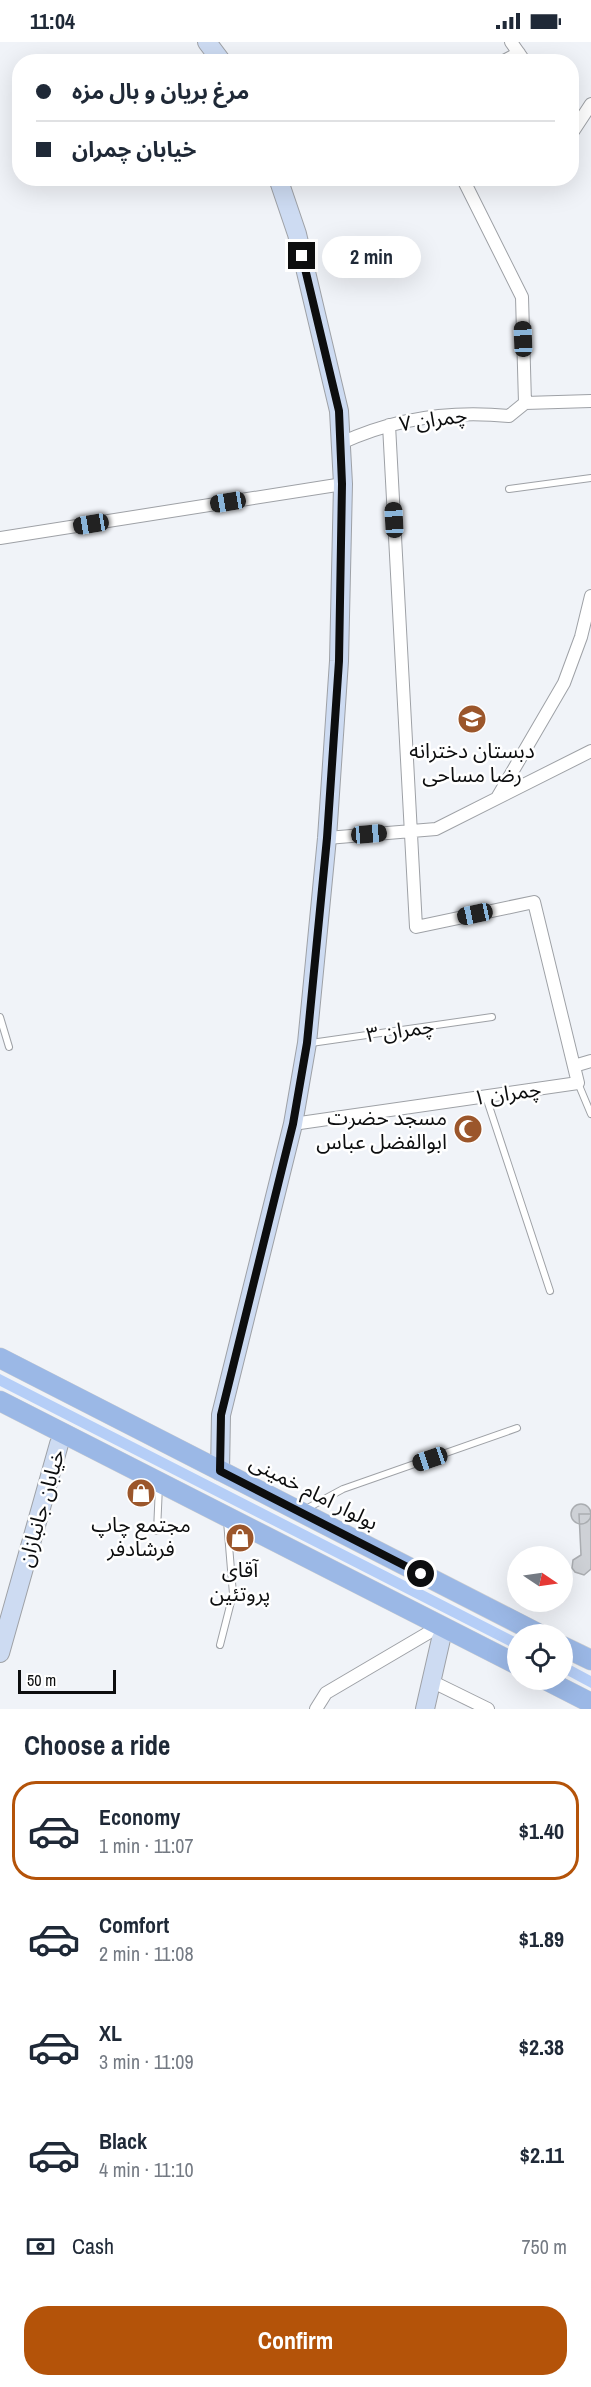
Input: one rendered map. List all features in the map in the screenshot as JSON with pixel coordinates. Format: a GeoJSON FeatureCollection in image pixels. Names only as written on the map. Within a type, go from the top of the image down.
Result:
{"type":"FeatureCollection","features":[{"type":"Feature","properties":{"kind":"main road"},"geometry":{"type":"LineString","coordinates":[[220,1471],[221,1415],[293,1124],[307,1043],[327,838],[339,661],[342,484],[339,411],[297,234],[281,186]]}},
{"type":"Feature","properties":{"kind":"main road","name":"بولوار امام خمینی"},"geometry":{"type":"LineString","coordinates":[[0,1359],[520,1624]]}},
{"type":"Feature","properties":{"kind":"main road"},"geometry":{"type":"LineString","coordinates":[[0,1401],[507,1660]]}},
{"type":"Feature","properties":{"kind":"main road","name":"خیابان جانبازان"},"geometry":{"type":"LineString","coordinates":[[0,1653],[59,1444],[64,1434]]}},
{"type":"Feature","properties":{"kind":"main road"},"geometry":{"type":"LineString","coordinates":[[424,1709],[441,1639],[440,1626]]}},
{"type":"Feature","properties":{"kind":"main road"},"geometry":{"type":"LineString","coordinates":[[573,1651],[591,1660]]}},
{"type":"Feature","properties":{"kind":"main road"},"geometry":{"type":"LineString","coordinates":[[566,1690],[591,1703]]}},
{"type":"Feature","properties":{"kind":"street"},"geometry":{"type":"LineString","coordinates":[[579,121],[591,104]]}},
{"type":"Feature","properties":{"kind":"street"},"geometry":{"type":"LineString","coordinates":[[466,186],[522,297],[525,403],[591,401]]}},
{"type":"Feature","properties":{"kind":"street","name":"چمران ۷"},"geometry":{"type":"LineString","coordinates":[[340,443],[389,424],[440,414],[477,413],[509,416],[525,403]]}},
{"type":"Feature","properties":{"kind":"street"},"geometry":{"type":"LineString","coordinates":[[389,424],[416,927],[534,902],[578,1083]]}},
{"type":"Feature","properties":{"kind":"street"},"geometry":{"type":"LineString","coordinates":[[0,538],[342,484]]}},
{"type":"Feature","properties":{"kind":"street"},"geometry":{"type":"LineString","coordinates":[[496,799],[564,683],[581,637],[591,596]]}},
{"type":"Feature","properties":{"kind":"street"},"geometry":{"type":"LineString","coordinates":[[327,838],[436,829],[591,750]]}},
{"type":"Feature","properties":{"kind":"street"},"geometry":{"type":"LineString","coordinates":[[574,1066],[591,1061]]}},
{"type":"Feature","properties":{"kind":"street","name":"چمران ۱"},"geometry":{"type":"LineString","coordinates":[[293,1124],[578,1083]]}},
{"type":"Feature","properties":{"kind":"street"},"geometry":{"type":"LineString","coordinates":[[316,1709],[326,1693],[440,1626]]}},
{"type":"Feature","properties":{"kind":"street"},"geometry":{"type":"LineString","coordinates":[[431,1681],[488,1709]]}},
{"type":"Feature","properties":{"kind":"lane"},"geometry":{"type":"LineString","coordinates":[[509,489],[591,478]]}},
{"type":"Feature","properties":{"kind":"lane"},"geometry":{"type":"LineString","coordinates":[[0,1017],[9,1047]]}},
{"type":"Feature","properties":{"kind":"lane","name":"چمران ۳"},"geometry":{"type":"LineString","coordinates":[[307,1043],[492,1017]]}},
{"type":"Feature","properties":{"kind":"lane"},"geometry":{"type":"LineString","coordinates":[[578,1083],[591,1114]]}},
{"type":"Feature","properties":{"kind":"lane"},"geometry":{"type":"LineString","coordinates":[[485,1096],[550,1291]]}},
{"type":"Feature","properties":{"kind":"lane"},"geometry":{"type":"LineString","coordinates":[[301,1512],[343,1489],[517,1428]]}},
{"type":"Feature","properties":{"kind":"lane"},"geometry":{"type":"LineString","coordinates":[[157,1531],[159,1482]]}},
{"type":"Feature","properties":{"kind":"lane"},"geometry":{"type":"LineString","coordinates":[[220,1645],[233,1594],[227,1518]]}},
{"type":"Feature","properties":{"kind":"shaded area"},"geometry":{"type":"Polygon","coordinates":[[[0,1374],[507,1633],[507,1645],[0,1386],[0,1374]]]}},
{"type":"Feature","properties":{"kind":"shaded area"},"geometry":{"type":"Polygon","coordinates":[[[573,1666],[591,1676],[591,1688],[573,1678],[573,1666]]]}},
{"type":"Feature","properties":{"kind":"building"},"geometry":{"type":"Polygon","coordinates":[[[577,1504],[585,1504],[591,1510],[591,1518],[585,1524],[577,1524],[571,1518],[571,1510],[577,1504]]]}},
{"type":"Feature","properties":{"kind":"building"},"geometry":{"type":"Polygon","coordinates":[[[579,1514],[591,1514],[591,1569],[584,1575],[573,1569],[573,1560],[581,1555],[579,1514]]]}},
{"type":"Feature","properties":{"kind":"place","name":"دبستان دخترانه رضا مساحی"},"geometry":{"type":"Point","coordinates":[472,719]}},
{"type":"Feature","properties":{"kind":"place","name":"مسجد حضرت ابوالفضل عباس"},"geometry":{"type":"Point","coordinates":[468,1129]}},
{"type":"Feature","properties":{"kind":"place","name":"مجتمع چاپ فرشادفر"},"geometry":{"type":"Point","coordinates":[141,1493]}},
{"type":"Feature","properties":{"kind":"place","name":"آقای پروتئین"},"geometry":{"type":"Point","coordinates":[240,1538]}},
{"type":"Feature","properties":{"kind":"route"},"geometry":{"type":"LineString","coordinates":[[302,256],[339,411],[342,484],[339,661],[327,838],[307,1043],[293,1124],[221,1415],[220,1471],[421,1574]]}}]}
